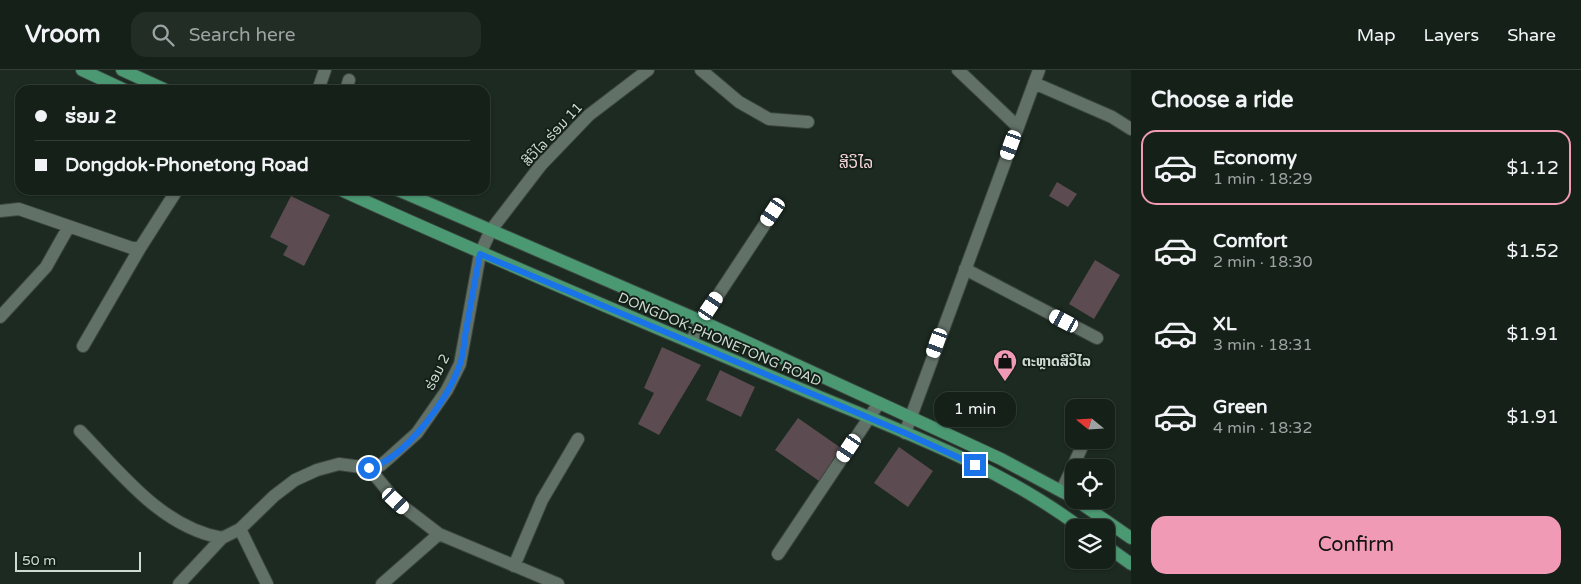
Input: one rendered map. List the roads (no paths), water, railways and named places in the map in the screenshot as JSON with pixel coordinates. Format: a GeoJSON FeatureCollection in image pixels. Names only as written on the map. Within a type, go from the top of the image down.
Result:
{"type":"FeatureCollection","features":[{"type":"Feature","properties":{"kind":"main road"},"geometry":{"type":"LineString","coordinates":[[82,70],[114,85]]}},
{"type":"Feature","properties":{"kind":"main road"},"geometry":{"type":"LineString","coordinates":[[122,70],[155,85]]}},
{"type":"Feature","properties":{"kind":"main road","name":"DONGDOK-PHONETONG ROAD"},"geometry":{"type":"LineString","coordinates":[[352,195],[480,254],[905,433],[992,473],[1061,512],[1070,519]]}},
{"type":"Feature","properties":{"kind":"main road","name":"DONGDOK-PHONETONG ROAD"},"geometry":{"type":"LineString","coordinates":[[410,195],[701,321],[910,416],[1065,492]]}},
{"type":"Feature","properties":{"kind":"main road","name":"DONGDOK-PHONETONG ROAD"},"geometry":{"type":"LineString","coordinates":[[1089,509],[1131,538]]}},
{"type":"Feature","properties":{"kind":"main road"},"geometry":{"type":"LineString","coordinates":[[1115,552],[1131,564]]}},
{"type":"Feature","properties":{"kind":"street"},"geometry":{"type":"LineString","coordinates":[[320,85],[325,70]]}},
{"type":"Feature","properties":{"kind":"street","name":"ສີວິໄລ ຮ່ອມ 11"},"geometry":{"type":"LineString","coordinates":[[491,230],[541,165],[589,115],[648,70]]}},
{"type":"Feature","properties":{"kind":"street"},"geometry":{"type":"LineString","coordinates":[[701,70],[739,102],[769,119],[808,122]]}},
{"type":"Feature","properties":{"kind":"street"},"geometry":{"type":"LineString","coordinates":[[958,70],[1018,128]]}},
{"type":"Feature","properties":{"kind":"street"},"geometry":{"type":"LineString","coordinates":[[905,433],[1039,70]]}},
{"type":"Feature","properties":{"kind":"street"},"geometry":{"type":"LineString","coordinates":[[1034,83],[1112,117],[1131,129]]}},
{"type":"Feature","properties":{"kind":"street"},"geometry":{"type":"LineString","coordinates":[[83,346],[140,248],[174,195]]}},
{"type":"Feature","properties":{"kind":"street"},"geometry":{"type":"LineString","coordinates":[[0,211],[20,209],[68,228],[132,248],[140,248]]}},
{"type":"Feature","properties":{"kind":"street"},"geometry":{"type":"LineString","coordinates":[[691,342],[701,321],[773,212]]}},
{"type":"Feature","properties":{"kind":"street"},"geometry":{"type":"LineString","coordinates":[[0,317],[46,267],[68,228]]}},
{"type":"Feature","properties":{"kind":"street","name":"ຮ່ອມ 2"},"geometry":{"type":"LineString","coordinates":[[369,468],[381,465],[417,433],[447,390],[460,364],[480,254],[491,230]]}},
{"type":"Feature","properties":{"kind":"street"},"geometry":{"type":"LineString","coordinates":[[965,269],[1096,338]]}},
{"type":"Feature","properties":{"kind":"street"},"geometry":{"type":"LineString","coordinates":[[778,554],[879,403]]}},
{"type":"Feature","properties":{"kind":"street"},"geometry":{"type":"LineString","coordinates":[[80,431],[154,507],[184,526],[207,535],[222,538]]}},
{"type":"Feature","properties":{"kind":"street"},"geometry":{"type":"LineString","coordinates":[[514,566],[542,500],[578,438]]}},
{"type":"Feature","properties":{"kind":"street"},"geometry":{"type":"LineString","coordinates":[[1062,490],[1081,449]]}},
{"type":"Feature","properties":{"kind":"street"},"geometry":{"type":"LineString","coordinates":[[179,584],[222,538],[240,529],[274,496],[295,480],[317,470],[339,464],[369,468],[396,501],[439,534],[558,584]]}},
{"type":"Feature","properties":{"kind":"street"},"geometry":{"type":"LineString","coordinates":[[240,529],[267,584]]}},
{"type":"Feature","properties":{"kind":"street"},"geometry":{"type":"LineString","coordinates":[[382,584],[439,534]]}},
{"type":"Feature","properties":{"kind":"place","name":"ຕະຫຼາດສີວິໄລ"},"geometry":{"type":"Point","coordinates":[1005,382]}},
{"type":"Feature","properties":{"kind":"district","name":"ສີວິໄລ"},"geometry":{"type":"Point","coordinates":[856,162]}}]}
